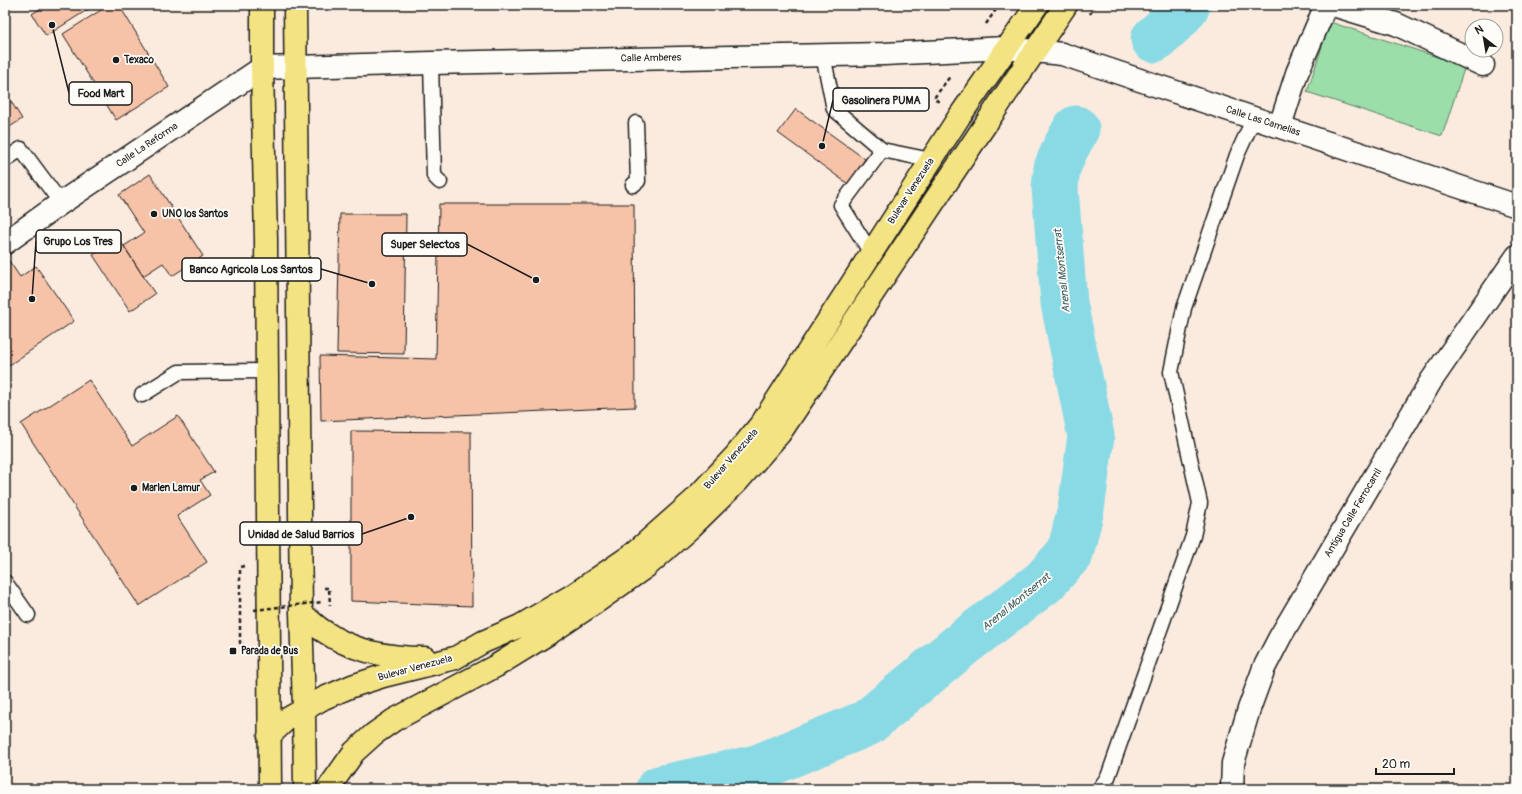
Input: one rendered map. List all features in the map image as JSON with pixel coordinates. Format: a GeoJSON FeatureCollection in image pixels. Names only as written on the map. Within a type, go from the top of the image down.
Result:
{"type":"FeatureCollection","features":[{"type":"Feature","properties":{"kind":"highway"},"geometry":{"type":"LineString","coordinates":[[262,5],[266,240],[270,789]]}},
{"type":"Feature","properties":{"kind":"highway"},"geometry":{"type":"LineString","coordinates":[[295,5],[301,613],[305,789]]}},
{"type":"Feature","properties":{"kind":"highway","name":"Bulevar Venezuela"},"geometry":{"type":"LineString","coordinates":[[269,736],[287,719],[324,698],[352,686],[383,676],[455,658],[483,642],[520,626],[579,591],[633,554],[693,501],[736,455],[762,423],[931,160],[1006,48],[1037,5]]}},
{"type":"Feature","properties":{"kind":"highway","name":"Bulevar Venezuela"},"geometry":{"type":"LineString","coordinates":[[328,789],[354,752],[374,734],[394,720],[496,666],[599,600],[652,561],[690,528],[737,482],[780,433],[1066,5]]}},
{"type":"Feature","properties":{"kind":"highway"},"geometry":{"type":"LineString","coordinates":[[301,613],[324,632],[335,638],[363,651],[393,657],[424,658],[455,653],[483,642]]}},
{"type":"Feature","properties":{"kind":"street"},"geometry":{"type":"LineString","coordinates":[[1280,126],[1297,73],[1326,5]]}},
{"type":"Feature","properties":{"kind":"street"},"geometry":{"type":"LineString","coordinates":[[1333,5],[1396,24],[1483,64]]}},
{"type":"Feature","properties":{"kind":"street","name":"Calle Amberes"},"geometry":{"type":"LineString","coordinates":[[295,66],[823,55],[1006,48]]}},
{"type":"Feature","properties":{"kind":"street","name":"Calle Las Camelias"},"geometry":{"type":"LineString","coordinates":[[1006,48],[1036,50],[1062,54],[1517,206]]}},
{"type":"Feature","properties":{"kind":"street"},"geometry":{"type":"LineString","coordinates":[[262,68],[295,66]]}},
{"type":"Feature","properties":{"kind":"street","name":"Calle La Reforma"},"geometry":{"type":"LineString","coordinates":[[5,243],[61,203],[262,68]]}},
{"type":"Feature","properties":{"kind":"street","name":"Antigua Calle Ferrocarril"},"geometry":{"type":"LineString","coordinates":[[1232,789],[1233,763],[1249,709],[1264,668],[1280,637],[1431,381],[1517,256]]}},
{"type":"Feature","properties":{"kind":"lane"},"geometry":{"type":"LineString","coordinates":[[823,55],[834,109],[882,150],[931,160]]}},
{"type":"Feature","properties":{"kind":"lane"},"geometry":{"type":"LineString","coordinates":[[432,63],[434,176],[440,182]]}},
{"type":"Feature","properties":{"kind":"lane"},"geometry":{"type":"LineString","coordinates":[[1099,789],[1108,777],[1193,536],[1200,503],[1171,372],[1184,308],[1237,155],[1254,118]]}},
{"type":"Feature","properties":{"kind":"lane"},"geometry":{"type":"LineString","coordinates":[[633,185],[638,181],[636,123]]}},
{"type":"Feature","properties":{"kind":"lane"},"geometry":{"type":"LineString","coordinates":[[5,160],[21,149],[61,203]]}},
{"type":"Feature","properties":{"kind":"lane"},"geometry":{"type":"LineString","coordinates":[[871,253],[841,205],[882,150]]}},
{"type":"Feature","properties":{"kind":"lane"},"geometry":{"type":"LineString","coordinates":[[142,395],[179,372],[267,371]]}},
{"type":"Feature","properties":{"kind":"lane"},"geometry":{"type":"LineString","coordinates":[[5,582],[28,615]]}},
{"type":"Feature","properties":{"kind":"path"},"geometry":{"type":"LineString","coordinates":[[254,610],[322,602]]}},
{"type":"Feature","properties":{"kind":"green space"},"geometry":{"type":"Polygon","coordinates":[[[1330,22],[1465,66],[1442,136],[1307,92],[1330,22]]]}},
{"type":"Feature","properties":{"kind":"building"},"geometry":{"type":"Polygon","coordinates":[[[46,5],[95,5],[46,36],[32,14],[46,5]]]}},
{"type":"Feature","properties":{"kind":"building","name":"Texaco"},"geometry":{"type":"Polygon","coordinates":[[[109,5],[119,5],[169,87],[116,120],[63,34],[109,5]]]}},
{"type":"Feature","properties":{"kind":"building"},"geometry":{"type":"Polygon","coordinates":[[[5,92],[22,119],[5,130],[5,92]]]}},
{"type":"Feature","properties":{"kind":"building"},"geometry":{"type":"Polygon","coordinates":[[[796,109],[865,159],[848,184],[778,133],[796,109]]]}},
{"type":"Feature","properties":{"kind":"building","name":"UNO los Santos"},"geometry":{"type":"Polygon","coordinates":[[[150,174],[203,256],[172,276],[163,263],[143,276],[124,246],[144,233],[119,195],[150,174]]]}},
{"type":"Feature","properties":{"kind":"building"},"geometry":{"type":"Polygon","coordinates":[[[439,204],[634,204],[635,407],[321,421],[320,356],[436,359],[439,204]]]}},
{"type":"Feature","properties":{"kind":"building"},"geometry":{"type":"Polygon","coordinates":[[[340,214],[406,214],[404,354],[337,353],[340,214]]]}},
{"type":"Feature","properties":{"kind":"building"},"geometry":{"type":"Polygon","coordinates":[[[119,239],[155,294],[130,311],[93,255],[119,239]]]}},
{"type":"Feature","properties":{"kind":"building"},"geometry":{"type":"Polygon","coordinates":[[[9,261],[20,277],[36,266],[74,321],[5,368],[5,264],[9,261]]]}},
{"type":"Feature","properties":{"kind":"building","name":"Marlen Lamur"},"geometry":{"type":"Polygon","coordinates":[[[89,380],[132,446],[178,416],[214,472],[200,480],[210,495],[177,516],[207,562],[139,606],[21,424],[89,380]]]}},
{"type":"Feature","properties":{"kind":"building"},"geometry":{"type":"Polygon","coordinates":[[[351,431],[471,432],[472,606],[351,601],[351,431]]]}},
{"type":"Feature","properties":{"kind":"waterway","name":"Arenal Montserrat"},"geometry":{"type":"LineString","coordinates":[[1154,39],[1178,17],[1187,5]]}},
{"type":"Feature","properties":{"kind":"waterway","name":"Arenal Montserrat"},"geometry":{"type":"LineString","coordinates":[[659,789],[757,768],[867,723],[966,641],[1044,582],[1070,553],[1081,509],[1091,436],[1064,303],[1055,188],[1057,168],[1076,129]]}},
{"type":"Feature","properties":{"kind":"place","name":"Food Mart"},"geometry":{"type":"Point","coordinates":[52,25]}},
{"type":"Feature","properties":{"kind":"place","name":"Texaco"},"geometry":{"type":"Point","coordinates":[116,60]}},
{"type":"Feature","properties":{"kind":"place","name":"Gasolinera PUMA"},"geometry":{"type":"Point","coordinates":[822,146]}},
{"type":"Feature","properties":{"kind":"place","name":"UNO los Santos"},"geometry":{"type":"Point","coordinates":[154,214]}},
{"type":"Feature","properties":{"kind":"place","name":"Super Selectos"},"geometry":{"type":"Point","coordinates":[536,280]}},
{"type":"Feature","properties":{"kind":"place","name":"Banco Agricola Los Santos"},"geometry":{"type":"Point","coordinates":[372,284]}},
{"type":"Feature","properties":{"kind":"place","name":"Grupo Los Tres"},"geometry":{"type":"Point","coordinates":[32,299]}},
{"type":"Feature","properties":{"kind":"place","name":"Marlen Lamur"},"geometry":{"type":"Point","coordinates":[134,488]}},
{"type":"Feature","properties":{"kind":"place","name":"Unidad de Salud Barrios"},"geometry":{"type":"Point","coordinates":[411,517]}},
{"type":"Feature","properties":{"kind":"place","name":"Parada de Bus"},"geometry":{"type":"Point","coordinates":[233,651]}}]}
